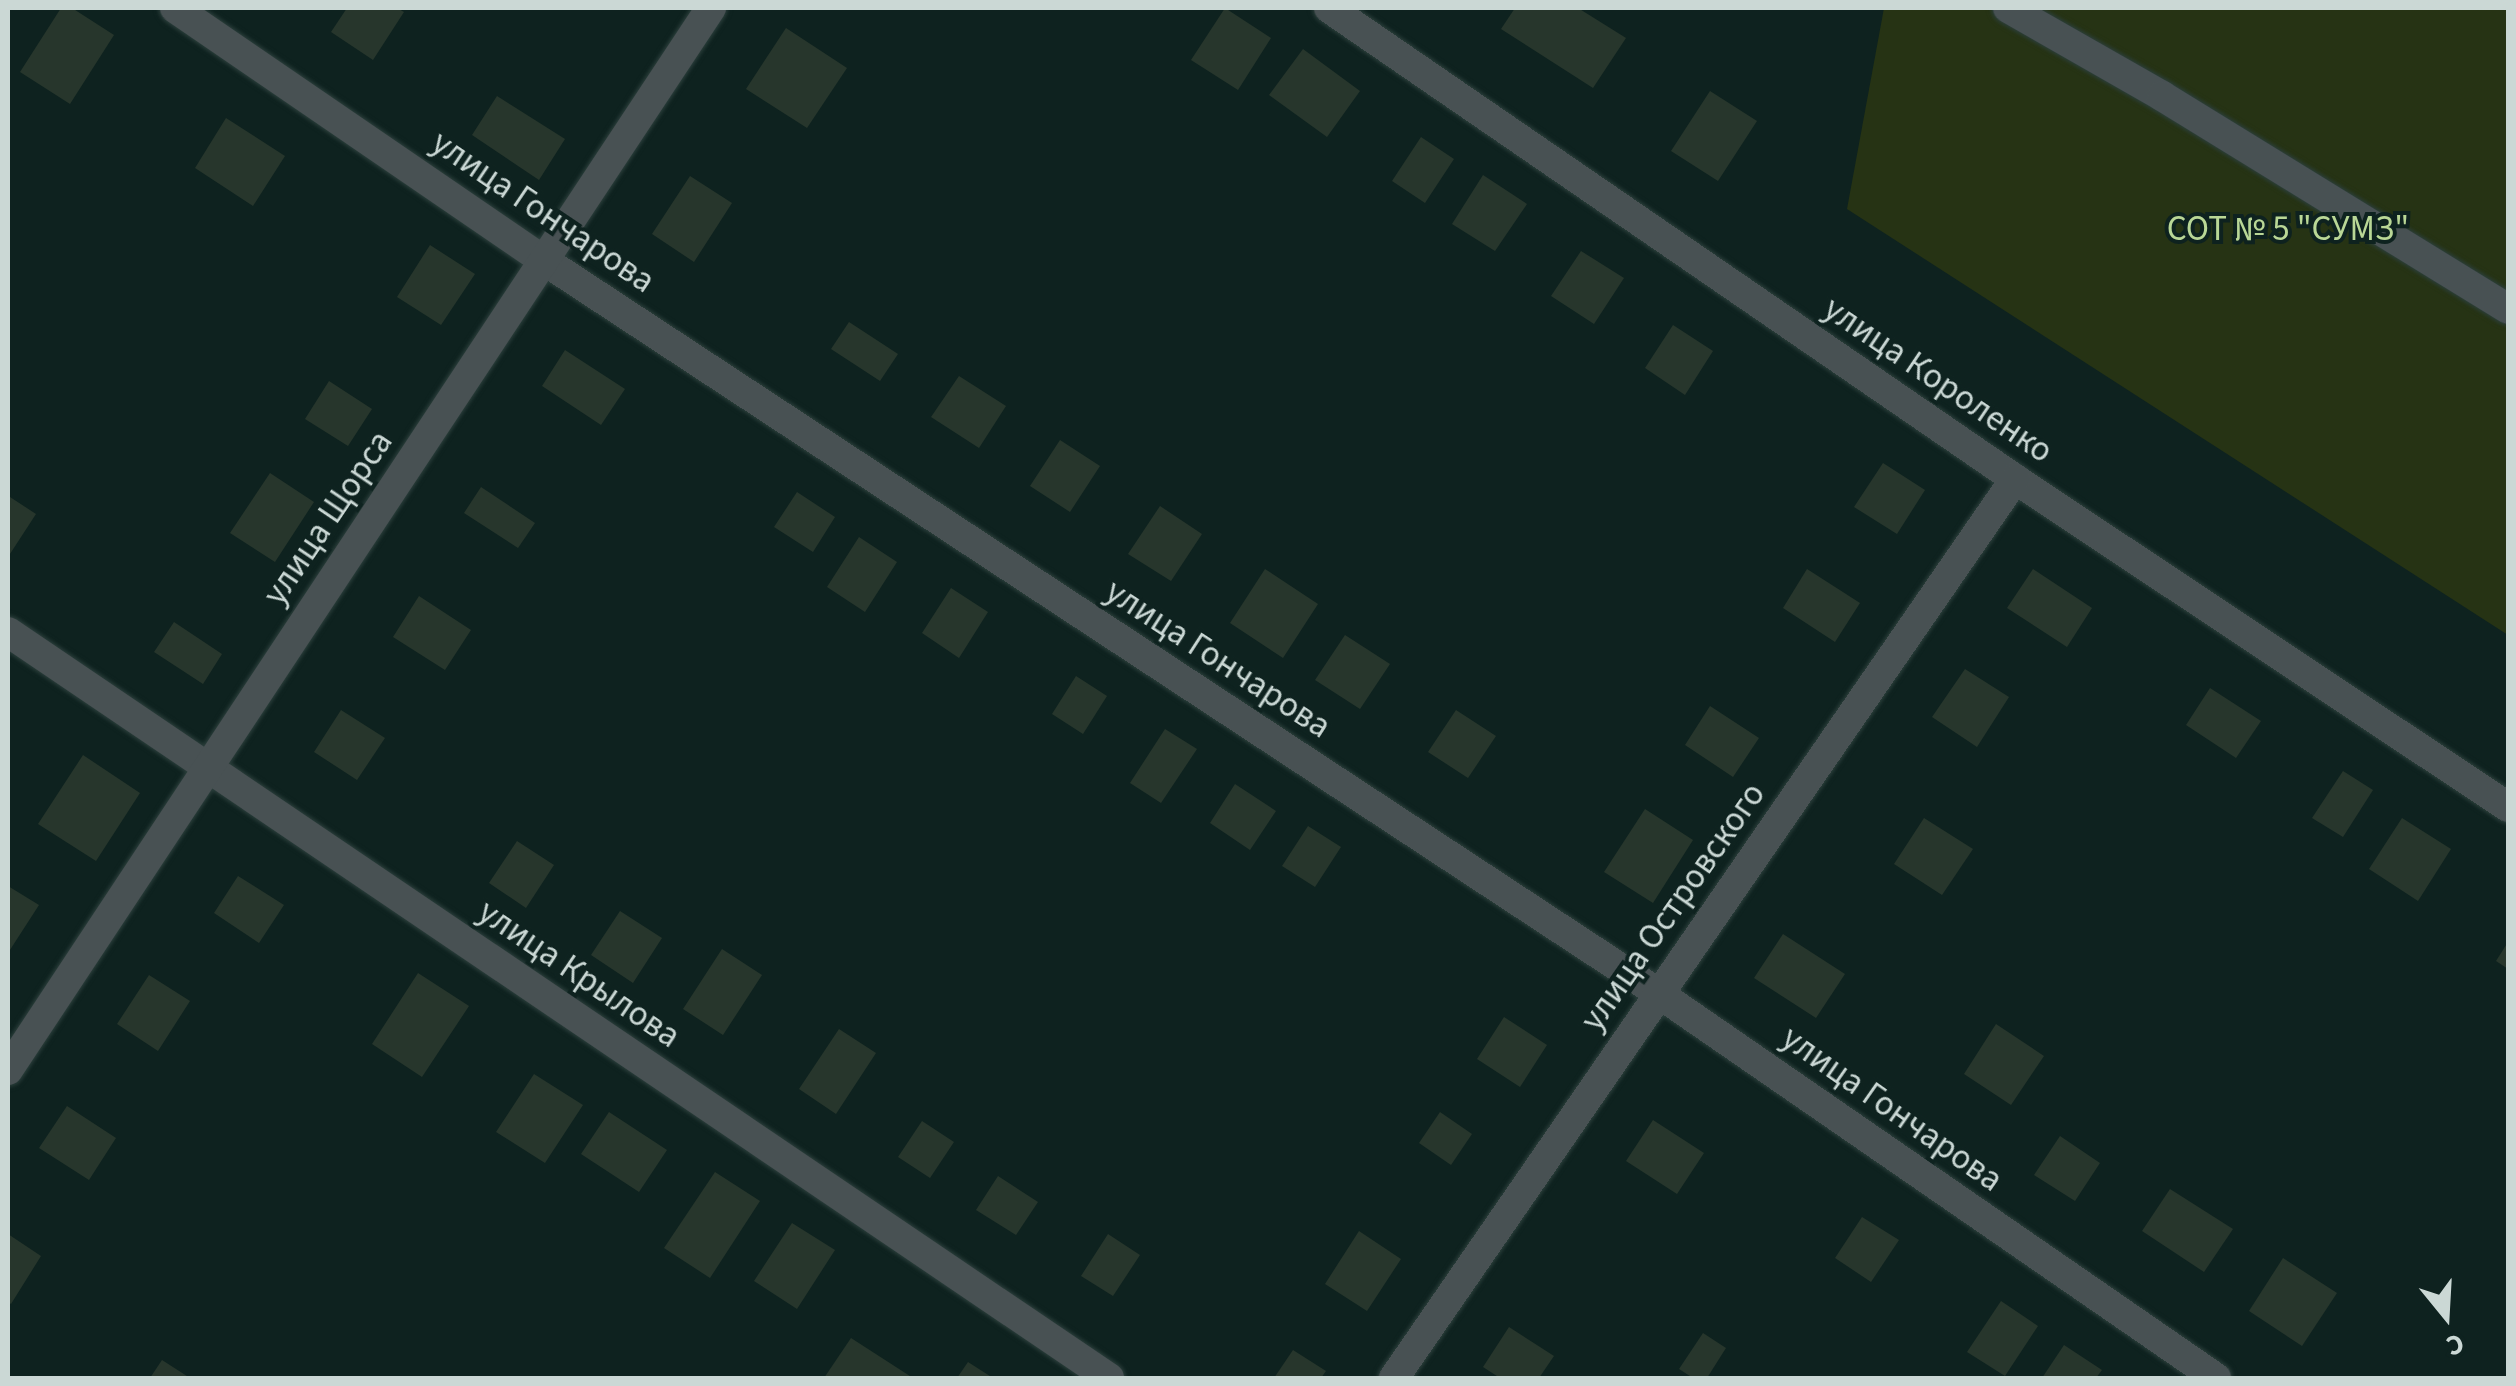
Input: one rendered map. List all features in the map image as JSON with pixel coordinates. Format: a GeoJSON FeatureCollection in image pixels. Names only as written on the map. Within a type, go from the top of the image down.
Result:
{"type":"FeatureCollection","features":[{"type":"Feature","properties":{"kind":"street","name":"улица Гончарова"},"geometry":{"type":"LineString","coordinates":[[175,8],[545,260],[1658,993],[2216,1378]]}},
{"type":"Feature","properties":{"kind":"street","name":"улица Щорса"},"geometry":{"type":"LineString","coordinates":[[8,1070],[711,8]]}},
{"type":"Feature","properties":{"kind":"street","name":"улица Короленко"},"geometry":{"type":"LineString","coordinates":[[1329,8],[2016,479],[2508,807]]}},
{"type":"Feature","properties":{"kind":"street"},"geometry":{"type":"LineString","coordinates":[[2008,8],[2162,96],[2508,309]]}},
{"type":"Feature","properties":{"kind":"street","name":"улица Островского"},"geometry":{"type":"LineString","coordinates":[[1394,1378],[2016,479]]}},
{"type":"Feature","properties":{"kind":"street","name":"улица Крылова"},"geometry":{"type":"LineString","coordinates":[[8,632],[1110,1378]]}},
{"type":"Feature","properties":{"kind":"green space","name":"СОТ № 5 \"СУМЗ\""},"geometry":{"type":"Polygon","coordinates":[[[1884,8],[2508,8],[2508,635],[1847,209],[1884,8]]]}},
{"type":"Feature","properties":{"kind":"building"},"geometry":{"type":"Polygon","coordinates":[[[61,8],[72,8],[114,35],[70,104],[20,72],[61,8]]]}},
{"type":"Feature","properties":{"kind":"building"},"geometry":{"type":"Polygon","coordinates":[[[347,8],[397,8],[404,12],[373,60],[331,32],[347,8]]]}},
{"type":"Feature","properties":{"kind":"building"},"geometry":{"type":"Polygon","coordinates":[[[1225,8],[1271,38],[1238,90],[1191,60],[1225,8]]]}},
{"type":"Feature","properties":{"kind":"building"},"geometry":{"type":"Polygon","coordinates":[[[1515,8],[1578,8],[1626,38],[1593,88],[1501,29],[1515,8]]]}},
{"type":"Feature","properties":{"kind":"building"},"geometry":{"type":"Polygon","coordinates":[[[786,28],[847,68],[807,128],[746,89],[786,28]]]}},
{"type":"Feature","properties":{"kind":"building"},"geometry":{"type":"Polygon","coordinates":[[[1303,49],[1360,91],[1327,137],[1269,95],[1303,49]]]}},
{"type":"Feature","properties":{"kind":"building"},"geometry":{"type":"Polygon","coordinates":[[[1710,91],[1757,121],[1718,181],[1671,151],[1710,91]]]}},
{"type":"Feature","properties":{"kind":"building"},"geometry":{"type":"Polygon","coordinates":[[[497,96],[565,139],[539,180],[472,135],[497,96]]]}},
{"type":"Feature","properties":{"kind":"building"},"geometry":{"type":"Polygon","coordinates":[[[226,118],[285,156],[253,206],[195,168],[226,118]]]}},
{"type":"Feature","properties":{"kind":"building"},"geometry":{"type":"Polygon","coordinates":[[[1421,137],[1454,159],[1425,203],[1392,181],[1421,137]]]}},
{"type":"Feature","properties":{"kind":"building"},"geometry":{"type":"Polygon","coordinates":[[[1483,175],[1527,204],[1495,251],[1452,224],[1483,175]]]}},
{"type":"Feature","properties":{"kind":"building"},"geometry":{"type":"Polygon","coordinates":[[[690,176],[732,203],[694,262],[652,234],[690,176]]]}},
{"type":"Feature","properties":{"kind":"building"},"geometry":{"type":"Polygon","coordinates":[[[430,245],[475,274],[441,325],[397,297],[430,245]]]}},
{"type":"Feature","properties":{"kind":"building"},"geometry":{"type":"Polygon","coordinates":[[[1581,251],[1624,278],[1594,324],[1551,296],[1581,251]]]}},
{"type":"Feature","properties":{"kind":"building"},"geometry":{"type":"Polygon","coordinates":[[[849,322],[898,354],[880,381],[831,349],[849,322]]]}},
{"type":"Feature","properties":{"kind":"building"},"geometry":{"type":"Polygon","coordinates":[[[1673,325],[1713,351],[1685,395],[1645,368],[1673,325]]]}},
{"type":"Feature","properties":{"kind":"building"},"geometry":{"type":"Polygon","coordinates":[[[565,350],[625,389],[601,425],[542,386],[565,350]]]}},
{"type":"Feature","properties":{"kind":"building"},"geometry":{"type":"Polygon","coordinates":[[[959,376],[1006,406],[979,448],[931,417],[959,376]]]}},
{"type":"Feature","properties":{"kind":"building"},"geometry":{"type":"Polygon","coordinates":[[[329,381],[372,409],[348,446],[305,419],[329,381]]]}},
{"type":"Feature","properties":{"kind":"building"},"geometry":{"type":"Polygon","coordinates":[[[1060,440],[1100,466],[1070,512],[1030,486],[1060,440]]]}},
{"type":"Feature","properties":{"kind":"building"},"geometry":{"type":"Polygon","coordinates":[[[1883,463],[1925,490],[1897,534],[1854,507],[1883,463]]]}},
{"type":"Feature","properties":{"kind":"building"},"geometry":{"type":"Polygon","coordinates":[[[270,473],[314,502],[275,562],[230,533],[270,473]]]}},
{"type":"Feature","properties":{"kind":"building"},"geometry":{"type":"Polygon","coordinates":[[[481,487],[535,523],[518,548],[464,513],[481,487]]]}},
{"type":"Feature","properties":{"kind":"building"},"geometry":{"type":"Polygon","coordinates":[[[797,492],[835,517],[813,552],[774,527],[797,492]]]}},
{"type":"Feature","properties":{"kind":"building"},"geometry":{"type":"Polygon","coordinates":[[[10,497],[36,514],[8,557],[8,501],[10,497]]]}},
{"type":"Feature","properties":{"kind":"building"},"geometry":{"type":"Polygon","coordinates":[[[1160,506],[1202,534],[1171,581],[1128,554],[1160,506]]]}},
{"type":"Feature","properties":{"kind":"building"},"geometry":{"type":"Polygon","coordinates":[[[859,537],[897,562],[865,612],[827,587],[859,537]]]}},
{"type":"Feature","properties":{"kind":"building"},"geometry":{"type":"Polygon","coordinates":[[[1265,569],[1318,604],[1283,658],[1230,623],[1265,569]]]}},
{"type":"Feature","properties":{"kind":"building"},"geometry":{"type":"Polygon","coordinates":[[[1807,569],[1860,603],[1835,642],[1783,608],[1807,569]]]}},
{"type":"Feature","properties":{"kind":"building"},"geometry":{"type":"Polygon","coordinates":[[[2033,569],[2092,608],[2067,647],[2007,608],[2033,569]]]}},
{"type":"Feature","properties":{"kind":"building"},"geometry":{"type":"Polygon","coordinates":[[[951,588],[988,612],[959,658],[922,633],[951,588]]]}},
{"type":"Feature","properties":{"kind":"building"},"geometry":{"type":"Polygon","coordinates":[[[419,596],[471,630],[445,670],[393,637],[419,596]]]}},
{"type":"Feature","properties":{"kind":"building"},"geometry":{"type":"Polygon","coordinates":[[[174,622],[222,654],[203,684],[154,652],[174,622]]]}},
{"type":"Feature","properties":{"kind":"building"},"geometry":{"type":"Polygon","coordinates":[[[1345,635],[1390,664],[1360,709],[1315,680],[1345,635]]]}},
{"type":"Feature","properties":{"kind":"building"},"geometry":{"type":"Polygon","coordinates":[[[1965,669],[2009,697],[1977,747],[1932,717],[1965,669]]]}},
{"type":"Feature","properties":{"kind":"building"},"geometry":{"type":"Polygon","coordinates":[[[1076,676],[1107,696],[1083,734],[1052,714],[1076,676]]]}},
{"type":"Feature","properties":{"kind":"building"},"geometry":{"type":"Polygon","coordinates":[[[2210,688],[2261,721],[2236,758],[2186,725],[2210,688]]]}},
{"type":"Feature","properties":{"kind":"building"},"geometry":{"type":"Polygon","coordinates":[[[1710,706],[1759,738],[1733,777],[1685,745],[1710,706]]]}},
{"type":"Feature","properties":{"kind":"building"},"geometry":{"type":"Polygon","coordinates":[[[341,710],[385,738],[357,780],[314,752],[341,710]]]}},
{"type":"Feature","properties":{"kind":"building"},"geometry":{"type":"Polygon","coordinates":[[[1456,710],[1496,736],[1468,778],[1428,752],[1456,710]]]}},
{"type":"Feature","properties":{"kind":"building"},"geometry":{"type":"Polygon","coordinates":[[[1165,729],[1197,749],[1161,803],[1130,783],[1165,729]]]}},
{"type":"Feature","properties":{"kind":"building"},"geometry":{"type":"Polygon","coordinates":[[[83,755],[140,793],[96,861],[38,824],[83,755]]]}},
{"type":"Feature","properties":{"kind":"building"},"geometry":{"type":"Polygon","coordinates":[[[2343,771],[2373,790],[2343,837],[2312,818],[2343,771]]]}},
{"type":"Feature","properties":{"kind":"building"},"geometry":{"type":"Polygon","coordinates":[[[1235,784],[1276,811],[1250,850],[1210,823],[1235,784]]]}},
{"type":"Feature","properties":{"kind":"building"},"geometry":{"type":"Polygon","coordinates":[[[1645,809],[1693,840],[1653,903],[1604,872],[1645,809]]]}},
{"type":"Feature","properties":{"kind":"building"},"geometry":{"type":"Polygon","coordinates":[[[1924,818],[1973,849],[1942,895],[1894,864],[1924,818]]]}},
{"type":"Feature","properties":{"kind":"building"},"geometry":{"type":"Polygon","coordinates":[[[2402,818],[2451,849],[2418,901],[2369,869],[2402,818]]]}},
{"type":"Feature","properties":{"kind":"building"},"geometry":{"type":"Polygon","coordinates":[[[1308,826],[1341,847],[1315,887],[1282,866],[1308,826]]]}},
{"type":"Feature","properties":{"kind":"building"},"geometry":{"type":"Polygon","coordinates":[[[517,841],[554,865],[526,908],[489,883],[517,841]]]}},
{"type":"Feature","properties":{"kind":"building"},"geometry":{"type":"Polygon","coordinates":[[[238,876],[284,905],[259,943],[214,913],[238,876]]]}},
{"type":"Feature","properties":{"kind":"building"},"geometry":{"type":"Polygon","coordinates":[[[8,886],[39,905],[8,953],[8,886]]]}},
{"type":"Feature","properties":{"kind":"building"},"geometry":{"type":"Polygon","coordinates":[[[620,911],[662,938],[633,983],[591,955],[620,911]]]}},
{"type":"Feature","properties":{"kind":"building"},"geometry":{"type":"Polygon","coordinates":[[[1783,934],[1845,974],[1816,1018],[1754,978],[1783,934]]]}},
{"type":"Feature","properties":{"kind":"building"},"geometry":{"type":"Polygon","coordinates":[[[2508,942],[2508,969],[2496,961],[2508,942]]]}},
{"type":"Feature","properties":{"kind":"building"},"geometry":{"type":"Polygon","coordinates":[[[722,949],[762,975],[723,1035],[683,1009],[722,949]]]}},
{"type":"Feature","properties":{"kind":"building"},"geometry":{"type":"Polygon","coordinates":[[[418,973],[469,1006],[422,1077],[372,1044],[418,973]]]}},
{"type":"Feature","properties":{"kind":"building"},"geometry":{"type":"Polygon","coordinates":[[[149,975],[190,1001],[158,1051],[117,1024],[149,975]]]}},
{"type":"Feature","properties":{"kind":"building"},"geometry":{"type":"Polygon","coordinates":[[[1504,1017],[1547,1045],[1520,1087],[1477,1059],[1504,1017]]]}},
{"type":"Feature","properties":{"kind":"building"},"geometry":{"type":"Polygon","coordinates":[[[1996,1024],[2044,1056],[2011,1105],[1964,1074],[1996,1024]]]}},
{"type":"Feature","properties":{"kind":"building"},"geometry":{"type":"Polygon","coordinates":[[[839,1029],[876,1053],[836,1114],[799,1089],[839,1029]]]}},
{"type":"Feature","properties":{"kind":"building"},"geometry":{"type":"Polygon","coordinates":[[[534,1074],[583,1105],[545,1163],[496,1132],[534,1074]]]}},
{"type":"Feature","properties":{"kind":"building"},"geometry":{"type":"Polygon","coordinates":[[[67,1106],[116,1138],[89,1180],[39,1148],[67,1106]]]}},
{"type":"Feature","properties":{"kind":"building"},"geometry":{"type":"Polygon","coordinates":[[[609,1112],[667,1150],[639,1192],[581,1154],[609,1112]]]}},
{"type":"Feature","properties":{"kind":"building"},"geometry":{"type":"Polygon","coordinates":[[[1440,1112],[1472,1134],[1451,1165],[1419,1143],[1440,1112]]]}},
{"type":"Feature","properties":{"kind":"building"},"geometry":{"type":"Polygon","coordinates":[[[1653,1120],[1704,1153],[1677,1194],[1626,1161],[1653,1120]]]}},
{"type":"Feature","properties":{"kind":"building"},"geometry":{"type":"Polygon","coordinates":[[[922,1121],[954,1142],[930,1178],[898,1157],[922,1121]]]}},
{"type":"Feature","properties":{"kind":"building"},"geometry":{"type":"Polygon","coordinates":[[[2060,1136],[2100,1163],[2075,1201],[2034,1175],[2060,1136]]]}},
{"type":"Feature","properties":{"kind":"building"},"geometry":{"type":"Polygon","coordinates":[[[715,1172],[760,1201],[710,1278],[664,1248],[715,1172]]]}},
{"type":"Feature","properties":{"kind":"building"},"geometry":{"type":"Polygon","coordinates":[[[998,1176],[1038,1202],[1016,1235],[976,1210],[998,1176]]]}},
{"type":"Feature","properties":{"kind":"building"},"geometry":{"type":"Polygon","coordinates":[[[2170,1189],[2233,1229],[2204,1272],[2142,1231],[2170,1189]]]}},
{"type":"Feature","properties":{"kind":"building"},"geometry":{"type":"Polygon","coordinates":[[[1862,1217],[1899,1240],[1871,1282],[1835,1258],[1862,1217]]]}},
{"type":"Feature","properties":{"kind":"building"},"geometry":{"type":"Polygon","coordinates":[[[792,1223],[835,1250],[797,1309],[754,1281],[792,1223]]]}},
{"type":"Feature","properties":{"kind":"building"},"geometry":{"type":"Polygon","coordinates":[[[1359,1231],[1401,1259],[1367,1311],[1325,1284],[1359,1231]]]}},
{"type":"Feature","properties":{"kind":"building"},"geometry":{"type":"Polygon","coordinates":[[[8,1234],[41,1256],[11,1304],[8,1302],[8,1234]]]}},
{"type":"Feature","properties":{"kind":"building"},"geometry":{"type":"Polygon","coordinates":[[[1108,1234],[1140,1255],[1113,1296],[1081,1276],[1108,1234]]]}},
{"type":"Feature","properties":{"kind":"building"},"geometry":{"type":"Polygon","coordinates":[[[2283,1258],[2337,1293],[2302,1346],[2249,1311],[2283,1258]]]}},
{"type":"Feature","properties":{"kind":"building"},"geometry":{"type":"Polygon","coordinates":[[[2001,1301],[2038,1326],[2005,1376],[1967,1352],[2001,1301]]]}},
{"type":"Feature","properties":{"kind":"building"},"geometry":{"type":"Polygon","coordinates":[[[1509,1327],[1554,1356],[1539,1378],[1500,1378],[1483,1367],[1509,1327]]]}},
{"type":"Feature","properties":{"kind":"building"},"geometry":{"type":"Polygon","coordinates":[[[1703,1333],[1726,1348],[1707,1378],[1693,1378],[1679,1369],[1703,1333]]]}},
{"type":"Feature","properties":{"kind":"building"},"geometry":{"type":"Polygon","coordinates":[[[851,1338],[913,1378],[824,1378],[851,1338]]]}},
{"type":"Feature","properties":{"kind":"building"},"geometry":{"type":"Polygon","coordinates":[[[2064,1345],[2102,1370],[2096,1378],[2042,1378],[2064,1345]]]}},
{"type":"Feature","properties":{"kind":"building"},"geometry":{"type":"Polygon","coordinates":[[[1293,1350],[1326,1371],[1321,1378],[1274,1378],[1293,1350]]]}},
{"type":"Feature","properties":{"kind":"building"},"geometry":{"type":"Polygon","coordinates":[[[162,1360],[190,1378],[150,1378],[162,1360]]]}},
{"type":"Feature","properties":{"kind":"building"},"geometry":{"type":"Polygon","coordinates":[[[968,1362],[993,1378],[957,1378],[968,1362]]]}}]}
